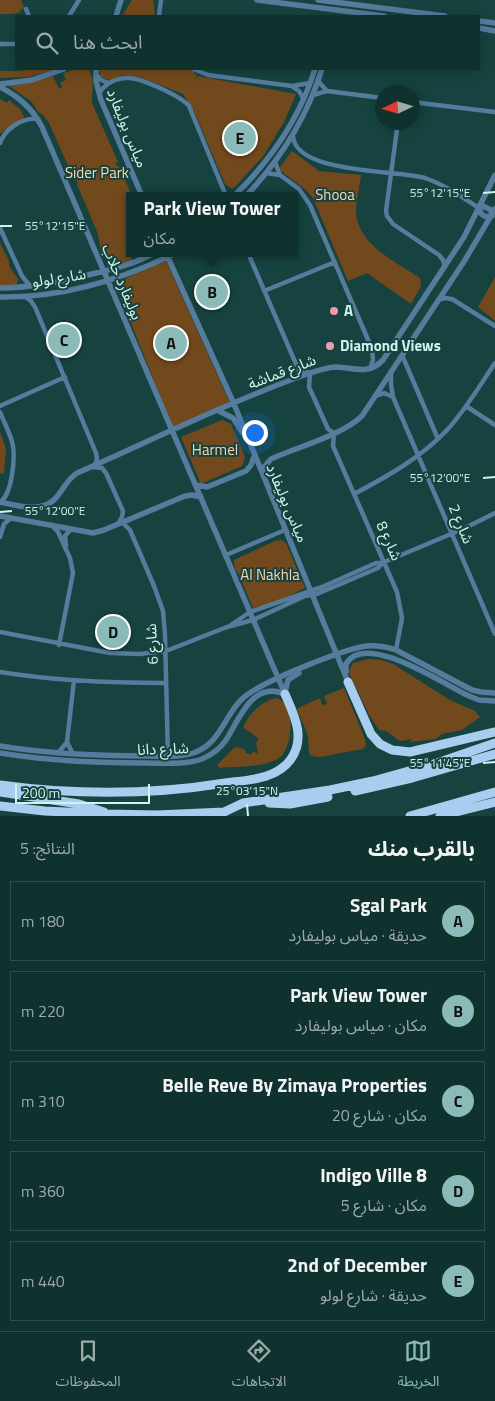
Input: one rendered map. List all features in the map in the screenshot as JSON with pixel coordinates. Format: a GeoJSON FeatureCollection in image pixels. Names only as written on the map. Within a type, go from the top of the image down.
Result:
{"type":"FeatureCollection","features":[{"type":"Feature","properties":{"kind":"highway"},"geometry":{"type":"LineString","coordinates":[[348,682],[371,734],[380,744],[392,750],[410,752],[495,732]]}},
{"type":"Feature","properties":{"kind":"highway"},"geometry":{"type":"LineString","coordinates":[[0,785],[64,791],[138,792],[189,788],[268,776],[285,766],[294,754],[297,745],[298,726],[285,694]]}},
{"type":"Feature","properties":{"kind":"highway"},"geometry":{"type":"LineString","coordinates":[[0,806],[108,814],[157,815],[224,812],[238,805],[260,800],[330,790],[373,781],[434,764],[495,743]]}},
{"type":"Feature","properties":{"kind":"highway"},"geometry":{"type":"LineString","coordinates":[[260,800],[284,804],[337,795],[412,778],[495,754]]}},
{"type":"Feature","properties":{"kind":"highway"},"geometry":{"type":"LineString","coordinates":[[0,792],[79,804],[108,814]]}},
{"type":"Feature","properties":{"kind":"highway"},"geometry":{"type":"LineString","coordinates":[[410,816],[495,792]]}},
{"type":"Feature","properties":{"kind":"highway"},"geometry":{"type":"LineString","coordinates":[[440,816],[495,802]]}},
{"type":"Feature","properties":{"kind":"street"},"geometry":{"type":"LineString","coordinates":[[70,15],[80,0]]}},
{"type":"Feature","properties":{"kind":"street"},"geometry":{"type":"LineString","coordinates":[[116,15],[121,0]]}},
{"type":"Feature","properties":{"kind":"street"},"geometry":{"type":"LineString","coordinates":[[160,15],[161,0]]}},
{"type":"Feature","properties":{"kind":"street"},"geometry":{"type":"LineString","coordinates":[[257,0],[334,12],[372,15]]}},
{"type":"Feature","properties":{"kind":"street"},"geometry":{"type":"LineString","coordinates":[[318,0],[438,15]]}},
{"type":"Feature","properties":{"kind":"street"},"geometry":{"type":"LineString","coordinates":[[331,1],[334,12]]}},
{"type":"Feature","properties":{"kind":"street"},"geometry":{"type":"LineString","coordinates":[[334,12],[338,1]]}},
{"type":"Feature","properties":{"kind":"street"},"geometry":{"type":"LineString","coordinates":[[26,9],[29,15]]}},
{"type":"Feature","properties":{"kind":"street"},"geometry":{"type":"LineString","coordinates":[[480,21],[495,23]]}},
{"type":"Feature","properties":{"kind":"street"},"geometry":{"type":"LineString","coordinates":[[480,28],[495,31]]}},
{"type":"Feature","properties":{"kind":"street"},"geometry":{"type":"LineString","coordinates":[[0,44],[15,44]]}},
{"type":"Feature","properties":{"kind":"street"},"geometry":{"type":"LineString","coordinates":[[196,70],[208,75],[292,86],[310,83]]}},
{"type":"Feature","properties":{"kind":"street"},"geometry":{"type":"LineString","coordinates":[[238,192],[251,179],[284,134],[303,98],[315,70]]}},
{"type":"Feature","properties":{"kind":"street"},"geometry":{"type":"LineString","coordinates":[[249,192],[275,162],[293,136],[313,95],[322,70]]}},
{"type":"Feature","properties":{"kind":"street"},"geometry":{"type":"LineString","coordinates":[[0,86],[32,80],[53,71]]}},
{"type":"Feature","properties":{"kind":"street"},"geometry":{"type":"LineString","coordinates":[[96,72],[102,80],[109,83]]}},
{"type":"Feature","properties":{"kind":"street","name":"مياس بوليفارد"},"geometry":{"type":"LineString","coordinates":[[96,72],[99,94],[140,192]]}},
{"type":"Feature","properties":{"kind":"street"},"geometry":{"type":"LineString","coordinates":[[99,94],[109,83],[122,78],[133,78],[177,96],[185,102],[225,192]]}},
{"type":"Feature","properties":{"kind":"street"},"geometry":{"type":"LineString","coordinates":[[318,81],[327,91]]}},
{"type":"Feature","properties":{"kind":"street","name":"بوليفارد حلاب"},"geometry":{"type":"LineString","coordinates":[[0,86],[26,104],[38,119],[285,694]]}},
{"type":"Feature","properties":{"kind":"street"},"geometry":{"type":"LineString","coordinates":[[292,86],[299,91],[303,98]]}},
{"type":"Feature","properties":{"kind":"street"},"geometry":{"type":"LineString","coordinates":[[313,95],[327,91],[375,97]]}},
{"type":"Feature","properties":{"kind":"street"},"geometry":{"type":"LineString","coordinates":[[420,103],[495,112]]}},
{"type":"Feature","properties":{"kind":"street"},"geometry":{"type":"LineString","coordinates":[[24,120],[27,112],[26,104]]}},
{"type":"Feature","properties":{"kind":"street"},"geometry":{"type":"LineString","coordinates":[[0,144],[6,133],[24,120],[38,119]]}},
{"type":"Feature","properties":{"kind":"street"},"geometry":{"type":"LineString","coordinates":[[397,130],[386,211],[389,220],[439,255],[445,267]]}},
{"type":"Feature","properties":{"kind":"street"},"geometry":{"type":"LineString","coordinates":[[293,136],[294,144],[317,161],[330,165],[416,176],[448,188],[480,208],[483,216],[493,216]]}},
{"type":"Feature","properties":{"kind":"street"},"geometry":{"type":"LineString","coordinates":[[285,147],[298,148]]}},
{"type":"Feature","properties":{"kind":"street"},"geometry":{"type":"LineString","coordinates":[[273,150],[280,155]]}},
{"type":"Feature","properties":{"kind":"street"},"geometry":{"type":"LineString","coordinates":[[275,162],[280,174],[299,189],[305,197],[335,262],[370,344],[373,355],[370,369]]}},
{"type":"Feature","properties":{"kind":"street"},"geometry":{"type":"LineString","coordinates":[[266,173],[280,174]]}},
{"type":"Feature","properties":{"kind":"street"},"geometry":{"type":"LineString","coordinates":[[370,369],[379,364],[445,267],[480,208],[495,175]]}},
{"type":"Feature","properties":{"kind":"street"},"geometry":{"type":"LineString","coordinates":[[223,187],[230,192]]}},
{"type":"Feature","properties":{"kind":"street"},"geometry":{"type":"LineString","coordinates":[[263,477],[264,467],[271,459],[334,433],[357,421],[448,286],[493,216],[495,209]]}},
{"type":"Feature","properties":{"kind":"street"},"geometry":{"type":"LineString","coordinates":[[74,219],[83,223]]}},
{"type":"Feature","properties":{"kind":"street"},"geometry":{"type":"LineString","coordinates":[[0,228],[22,276],[31,287]]}},
{"type":"Feature","properties":{"kind":"street"},"geometry":{"type":"LineString","coordinates":[[477,241],[484,244]]}},
{"type":"Feature","properties":{"kind":"street"},"geometry":{"type":"LineString","coordinates":[[439,255],[453,254]]}},
{"type":"Feature","properties":{"kind":"street","name":"شارع لولو"},"geometry":{"type":"LineString","coordinates":[[0,288],[31,287],[67,281],[125,266],[148,257]]}},
{"type":"Feature","properties":{"kind":"street","name":"شارع لولو"},"geometry":{"type":"LineString","coordinates":[[0,297],[41,295],[74,290],[108,281],[152,264],[164,257]]}},
{"type":"Feature","properties":{"kind":"street","name":"مياس بوليفارد"},"geometry":{"type":"LineString","coordinates":[[168,257],[234,404],[254,457],[348,682]]}},
{"type":"Feature","properties":{"kind":"street"},"geometry":{"type":"LineString","coordinates":[[250,257],[299,370],[299,377]]}},
{"type":"Feature","properties":{"kind":"street"},"geometry":{"type":"LineString","coordinates":[[264,291],[335,262]]}},
{"type":"Feature","properties":{"kind":"street"},"geometry":{"type":"LineString","coordinates":[[16,288],[22,276]]}},
{"type":"Feature","properties":{"kind":"street"},"geometry":{"type":"LineString","coordinates":[[448,286],[452,299]]}},
{"type":"Feature","properties":{"kind":"street"},"geometry":{"type":"LineString","coordinates":[[35,307],[41,295]]}},
{"type":"Feature","properties":{"kind":"street"},"geometry":{"type":"LineString","coordinates":[[24,296],[35,307],[96,453],[97,459],[92,466],[102,468],[106,473],[123,511],[120,524]]}},
{"type":"Feature","properties":{"kind":"street"},"geometry":{"type":"LineString","coordinates":[[438,300],[452,299],[495,326]]}},
{"type":"Feature","properties":{"kind":"street"},"geometry":{"type":"LineString","coordinates":[[370,344],[383,349],[392,345]]}},
{"type":"Feature","properties":{"kind":"street"},"geometry":{"type":"LineString","coordinates":[[402,355],[438,439]]}},
{"type":"Feature","properties":{"kind":"street"},"geometry":{"type":"LineString","coordinates":[[354,494],[387,476],[438,439],[466,406],[495,363]]}},
{"type":"Feature","properties":{"kind":"street","name":"شارع قماشة"},"geometry":{"type":"LineString","coordinates":[[0,502],[33,508],[50,504],[77,472],[234,404],[310,373],[333,368],[370,369]]}},
{"type":"Feature","properties":{"kind":"street"},"geometry":{"type":"LineString","coordinates":[[299,370],[310,373],[309,387],[328,429],[334,433]]}},
{"type":"Feature","properties":{"kind":"street","name":"شارع 2"},"geometry":{"type":"LineString","coordinates":[[392,371],[390,384],[393,397],[495,634]]}},
{"type":"Feature","properties":{"kind":"street"},"geometry":{"type":"LineString","coordinates":[[0,406],[65,377]]}},
{"type":"Feature","properties":{"kind":"street"},"geometry":{"type":"LineString","coordinates":[[375,396],[384,393],[393,397]]}},
{"type":"Feature","properties":{"kind":"street"},"geometry":{"type":"LineString","coordinates":[[466,406],[495,425]]}},
{"type":"Feature","properties":{"kind":"street"},"geometry":{"type":"LineString","coordinates":[[218,411],[233,418],[247,438]]}},
{"type":"Feature","properties":{"kind":"street"},"geometry":{"type":"LineString","coordinates":[[0,412],[11,438],[14,453],[8,492],[6,498],[0,502]]}},
{"type":"Feature","properties":{"kind":"street","name":"شارع 8"},"geometry":{"type":"LineString","coordinates":[[334,433],[333,446],[397,592],[401,608],[401,628],[396,650]]}},
{"type":"Feature","properties":{"kind":"street"},"geometry":{"type":"LineString","coordinates":[[318,440],[326,441],[333,446]]}},
{"type":"Feature","properties":{"kind":"street"},"geometry":{"type":"LineString","coordinates":[[96,453],[107,459]]}},
{"type":"Feature","properties":{"kind":"street"},"geometry":{"type":"LineString","coordinates":[[196,485],[207,487],[242,472],[249,468],[254,457]]}},
{"type":"Feature","properties":{"kind":"street"},"geometry":{"type":"LineString","coordinates":[[8,492],[10,499],[15,504]]}},
{"type":"Feature","properties":{"kind":"street"},"geometry":{"type":"LineString","coordinates":[[0,516],[93,533],[120,524],[188,495],[200,497]]}},
{"type":"Feature","properties":{"kind":"street"},"geometry":{"type":"LineString","coordinates":[[228,627],[250,612],[378,568],[383,563],[452,534],[495,513]]}},
{"type":"Feature","properties":{"kind":"street"},"geometry":{"type":"LineString","coordinates":[[2,527],[11,518]]}},
{"type":"Feature","properties":{"kind":"street"},"geometry":{"type":"LineString","coordinates":[[130,530],[133,518]]}},
{"type":"Feature","properties":{"kind":"street"},"geometry":{"type":"LineString","coordinates":[[0,520],[2,527],[0,537]]}},
{"type":"Feature","properties":{"kind":"street","name":"شارع 6"},"geometry":{"type":"LineString","coordinates":[[120,524],[130,530],[160,601],[166,651],[168,763]]}},
{"type":"Feature","properties":{"kind":"street"},"geometry":{"type":"LineString","coordinates":[[51,525],[58,532],[72,562],[73,572],[59,645]]}},
{"type":"Feature","properties":{"kind":"street"},"geometry":{"type":"LineString","coordinates":[[66,550],[65,536],[71,529]]}},
{"type":"Feature","properties":{"kind":"street"},"geometry":{"type":"LineString","coordinates":[[226,555],[285,530]]}},
{"type":"Feature","properties":{"kind":"street"},"geometry":{"type":"LineString","coordinates":[[0,632],[95,651],[125,654],[166,651],[228,627],[253,620],[311,592]]}},
{"type":"Feature","properties":{"kind":"street"},"geometry":{"type":"LineString","coordinates":[[488,618],[495,616]]}},
{"type":"Feature","properties":{"kind":"street","name":"شارع دانا"},"geometry":{"type":"LineString","coordinates":[[0,746],[73,754],[188,755],[207,746],[218,735],[232,711],[253,690],[309,665],[368,646],[379,646],[396,650],[472,690],[495,693]]}},
{"type":"Feature","properties":{"kind":"street"},"geometry":{"type":"LineString","coordinates":[[348,682],[346,667],[351,658],[361,655],[381,655],[401,661],[469,696],[479,700],[495,701]]}},
{"type":"Feature","properties":{"kind":"street","name":"شارع دانا"},"geometry":{"type":"LineString","coordinates":[[0,753],[34,758],[90,762],[190,762],[209,756],[224,743],[242,711],[256,697],[270,691],[285,694],[288,680],[306,670],[309,665]]}},
{"type":"Feature","properties":{"kind":"street"},"geometry":{"type":"LineString","coordinates":[[0,672],[74,680],[166,683]]}},
{"type":"Feature","properties":{"kind":"street"},"geometry":{"type":"LineString","coordinates":[[73,754],[68,742],[74,680]]}},
{"type":"Feature","properties":{"kind":"street"},"geometry":{"type":"LineString","coordinates":[[58,752],[68,742]]}},
{"type":"Feature","properties":{"kind":"green space"},"geometry":{"type":"Polygon","coordinates":[[[0,0],[21,0],[24,8],[20,10],[21,12],[14,14],[0,14],[0,0]]]}},
{"type":"Feature","properties":{"kind":"green space"},"geometry":{"type":"Polygon","coordinates":[[[132,0],[153,0],[155,15],[123,15],[132,0]]]}},
{"type":"Feature","properties":{"kind":"green space","name":"Sider Park"},"geometry":{"type":"Polygon","coordinates":[[[74,70],[88,70],[92,77],[92,103],[118,162],[115,163],[119,166],[130,192],[126,192],[126,257],[131,257],[132,261],[110,265],[101,252],[98,234],[77,180],[75,181],[49,123],[38,112],[32,102],[8,85],[24,84],[53,76],[59,89],[62,87],[60,83],[66,80],[63,73],[74,70]]]}},
{"type":"Feature","properties":{"kind":"green space"},"geometry":{"type":"Polygon","coordinates":[[[99,70],[192,70],[197,75],[194,80],[198,76],[296,94],[284,122],[264,155],[233,189],[225,184],[194,111],[183,94],[140,77],[122,75],[110,80],[101,77],[99,70]]]}},
{"type":"Feature","properties":{"kind":"green space"},"geometry":{"type":"Polygon","coordinates":[[[0,71],[51,71],[28,77],[0,78],[0,71]]]}},
{"type":"Feature","properties":{"kind":"green space"},"geometry":{"type":"Polygon","coordinates":[[[0,99],[7,103],[9,100],[21,110],[24,117],[0,134],[0,99]]]}},
{"type":"Feature","properties":{"kind":"green space","name":"Shooa"},"geometry":{"type":"Polygon","coordinates":[[[292,151],[319,171],[361,175],[356,209],[359,225],[364,235],[380,252],[420,278],[421,286],[411,304],[367,273],[348,281],[313,198],[306,190],[281,171],[280,167],[292,151]]]}},
{"type":"Feature","properties":{"kind":"green space"},"geometry":{"type":"Polygon","coordinates":[[[0,243],[11,269],[18,279],[16,287],[0,288],[0,243]]]}},
{"type":"Feature","properties":{"kind":"green space"},"geometry":{"type":"Polygon","coordinates":[[[166,261],[230,403],[173,428],[115,283],[166,261]]]}},
{"type":"Feature","properties":{"kind":"green space"},"geometry":{"type":"Polygon","coordinates":[[[495,277],[495,321],[478,307],[495,277]]]}},
{"type":"Feature","properties":{"kind":"green space","name":"Harmel"},"geometry":{"type":"Polygon","coordinates":[[[222,420],[231,424],[245,457],[242,466],[201,484],[181,437],[222,420]]]}},
{"type":"Feature","properties":{"kind":"green space"},"geometry":{"type":"Polygon","coordinates":[[[0,432],[6,449],[4,474],[0,473],[0,432]]]}},
{"type":"Feature","properties":{"kind":"green space","name":"Al Nakhla"},"geometry":{"type":"Polygon","coordinates":[[[280,539],[286,543],[305,588],[279,601],[253,608],[238,572],[235,570],[234,560],[280,539]]]}},
{"type":"Feature","properties":{"kind":"green space"},"geometry":{"type":"Polygon","coordinates":[[[369,659],[382,660],[393,664],[450,700],[475,711],[480,717],[462,730],[442,734],[436,739],[411,742],[409,742],[413,739],[400,741],[386,731],[379,730],[369,715],[350,675],[349,671],[353,663],[369,659]]]}},
{"type":"Feature","properties":{"kind":"green space"},"geometry":{"type":"Polygon","coordinates":[[[344,688],[365,739],[366,746],[363,749],[320,757],[311,756],[308,737],[297,710],[320,698],[322,705],[327,704],[324,696],[344,688]]]}},
{"type":"Feature","properties":{"kind":"green space"},"geometry":{"type":"Polygon","coordinates":[[[275,698],[282,701],[287,707],[290,716],[290,736],[284,753],[279,758],[266,764],[220,768],[217,765],[235,747],[244,749],[250,755],[254,751],[258,755],[256,743],[259,739],[244,728],[244,725],[256,708],[275,698]]]}},
{"type":"Feature","properties":{"kind":"place","name":"2nd of December"},"geometry":{"type":"Point","coordinates":[240,138]}},
{"type":"Feature","properties":{"kind":"place","name":"Park View Tower"},"geometry":{"type":"Point","coordinates":[212,292]}},
{"type":"Feature","properties":{"kind":"place","name":"A"},"geometry":{"type":"Point","coordinates":[334,311]}},
{"type":"Feature","properties":{"kind":"place","name":"Belle Reve By Zimaya Properties"},"geometry":{"type":"Point","coordinates":[64,340]}},
{"type":"Feature","properties":{"kind":"place","name":"Sgal Park"},"geometry":{"type":"Point","coordinates":[171,343]}},
{"type":"Feature","properties":{"kind":"place","name":"Diamond Views"},"geometry":{"type":"Point","coordinates":[330,346]}},
{"type":"Feature","properties":{"kind":"place","name":"Indigo Ville 8"},"geometry":{"type":"Point","coordinates":[113,632]}}]}
